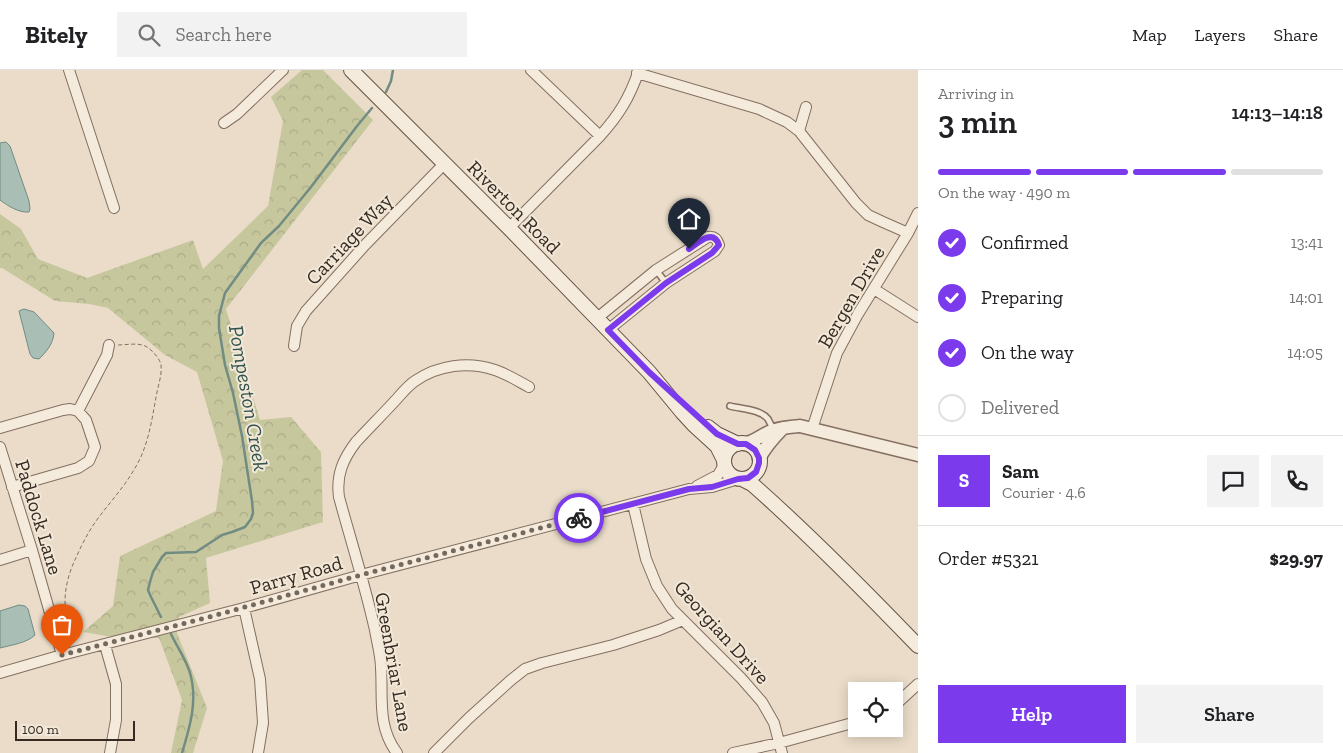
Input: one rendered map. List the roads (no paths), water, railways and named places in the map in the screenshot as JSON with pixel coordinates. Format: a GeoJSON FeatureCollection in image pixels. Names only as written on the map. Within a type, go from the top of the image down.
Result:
{"type":"FeatureCollection","features":[{"type":"Feature","properties":{"kind":"main road","name":"Riverton Road"},"geometry":{"type":"LineString","coordinates":[[351,70],[649,372],[717,434],[741,444]]}},
{"type":"Feature","properties":{"kind":"main road","name":"Riverton Road"},"geometry":{"type":"LineString","coordinates":[[649,372],[694,426],[717,446],[724,463]]}},
{"type":"Feature","properties":{"kind":"main road"},"geometry":{"type":"LineString","coordinates":[[805,532],[764,483],[755,450],[751,446],[741,444],[728,450],[725,454],[724,463],[731,476],[752,484],[805,532],[866,591],[918,646]]}},
{"type":"Feature","properties":{"kind":"main road"},"geometry":{"type":"LineString","coordinates":[[740,479],[753,475],[759,463]]}},
{"type":"Feature","properties":{"kind":"street"},"geometry":{"type":"LineString","coordinates":[[69,70],[114,208]]}},
{"type":"Feature","properties":{"kind":"street"},"geometry":{"type":"LineString","coordinates":[[224,123],[237,114],[283,70]]}},
{"type":"Feature","properties":{"kind":"street"},"geometry":{"type":"LineString","coordinates":[[531,70],[600,136]]}},
{"type":"Feature","properties":{"kind":"street"},"geometry":{"type":"LineString","coordinates":[[509,228],[614,120],[624,106],[638,72],[760,109],[786,122],[799,131],[856,203],[868,215],[908,233]]}},
{"type":"Feature","properties":{"kind":"street"},"geometry":{"type":"LineString","coordinates":[[799,131],[806,107]]}},
{"type":"Feature","properties":{"kind":"street","name":"Carriage Way"},"geometry":{"type":"LineString","coordinates":[[294,346],[297,326],[306,311],[365,245],[444,164]]}},
{"type":"Feature","properties":{"kind":"street","name":"Bergen Drive"},"geometry":{"type":"LineString","coordinates":[[812,429],[837,353],[918,213]]}},
{"type":"Feature","properties":{"kind":"street"},"geometry":{"type":"LineString","coordinates":[[596,319],[656,270],[708,237],[715,238],[719,245],[715,251],[666,283],[608,330]]}},
{"type":"Feature","properties":{"kind":"street"},"geometry":{"type":"LineString","coordinates":[[874,289],[918,317]]}},
{"type":"Feature","properties":{"kind":"street"},"geometry":{"type":"LineString","coordinates":[[78,411],[107,355],[109,345]]}},
{"type":"Feature","properties":{"kind":"street","name":"Greenbriar Lane"},"geometry":{"type":"LineString","coordinates":[[397,753],[384,729],[381,666],[375,630],[338,497],[340,469],[356,442],[414,382],[424,376],[446,367],[482,366],[505,374],[529,387]]}},
{"type":"Feature","properties":{"kind":"street"},"geometry":{"type":"LineString","coordinates":[[0,428],[70,409],[78,411],[86,420],[95,447],[89,461],[78,468],[12,487]]}},
{"type":"Feature","properties":{"kind":"street"},"geometry":{"type":"LineString","coordinates":[[741,444],[757,439],[767,433],[800,426],[918,455]]}},
{"type":"Feature","properties":{"kind":"street"},"geometry":{"type":"LineString","coordinates":[[759,463],[764,448],[778,430]]}},
{"type":"Feature","properties":{"kind":"street","name":"Paddock Lane"},"geometry":{"type":"LineString","coordinates":[[0,447],[62,655]]}},
{"type":"Feature","properties":{"kind":"street","name":"Parry Road"},"geometry":{"type":"LineString","coordinates":[[689,489],[718,474],[724,463]]}},
{"type":"Feature","properties":{"kind":"street","name":"Parry Road"},"geometry":{"type":"LineString","coordinates":[[0,673],[361,575],[689,489],[712,487],[740,479]]}},
{"type":"Feature","properties":{"kind":"street","name":"Georgian Drive"},"geometry":{"type":"LineString","coordinates":[[633,504],[646,559],[656,586],[672,609],[741,678],[762,702],[774,723],[780,748]]}},
{"type":"Feature","properties":{"kind":"street"},"geometry":{"type":"LineString","coordinates":[[0,560],[32,550]]}},
{"type":"Feature","properties":{"kind":"street"},"geometry":{"type":"LineString","coordinates":[[244,608],[260,679],[263,723],[258,753]]}},
{"type":"Feature","properties":{"kind":"street"},"geometry":{"type":"LineString","coordinates":[[434,753],[469,718],[526,669],[660,630],[683,620]]}},
{"type":"Feature","properties":{"kind":"street"},"geometry":{"type":"LineString","coordinates":[[106,644],[116,684],[116,720],[110,753]]}},
{"type":"Feature","properties":{"kind":"street"},"geometry":{"type":"LineString","coordinates":[[903,698],[918,684]]}},
{"type":"Feature","properties":{"kind":"street"},"geometry":{"type":"LineString","coordinates":[[732,753],[780,748],[848,725]]}},
{"type":"Feature","properties":{"kind":"lane"},"geometry":{"type":"LineString","coordinates":[[656,270],[666,283]]}},
{"type":"Feature","properties":{"kind":"lane"},"geometry":{"type":"LineString","coordinates":[[730,406],[763,415],[778,430]]}},
{"type":"Feature","properties":{"kind":"waterway","name":"Pompeston Creek"},"geometry":{"type":"LineString","coordinates":[[386,92],[393,70]]}},
{"type":"Feature","properties":{"kind":"waterway","name":"Pompeston Creek"},"geometry":{"type":"LineString","coordinates":[[161,617],[148,590],[153,572],[162,557],[166,553],[196,552],[222,535],[245,527],[253,513],[242,436],[225,365],[219,328],[219,316],[225,293],[261,243],[279,226],[372,108]]}},
{"type":"Feature","properties":{"kind":"waterway","name":"Pompeston Creek"},"geometry":{"type":"LineString","coordinates":[[171,634],[188,668],[193,693],[190,723],[182,753]]}}]}
